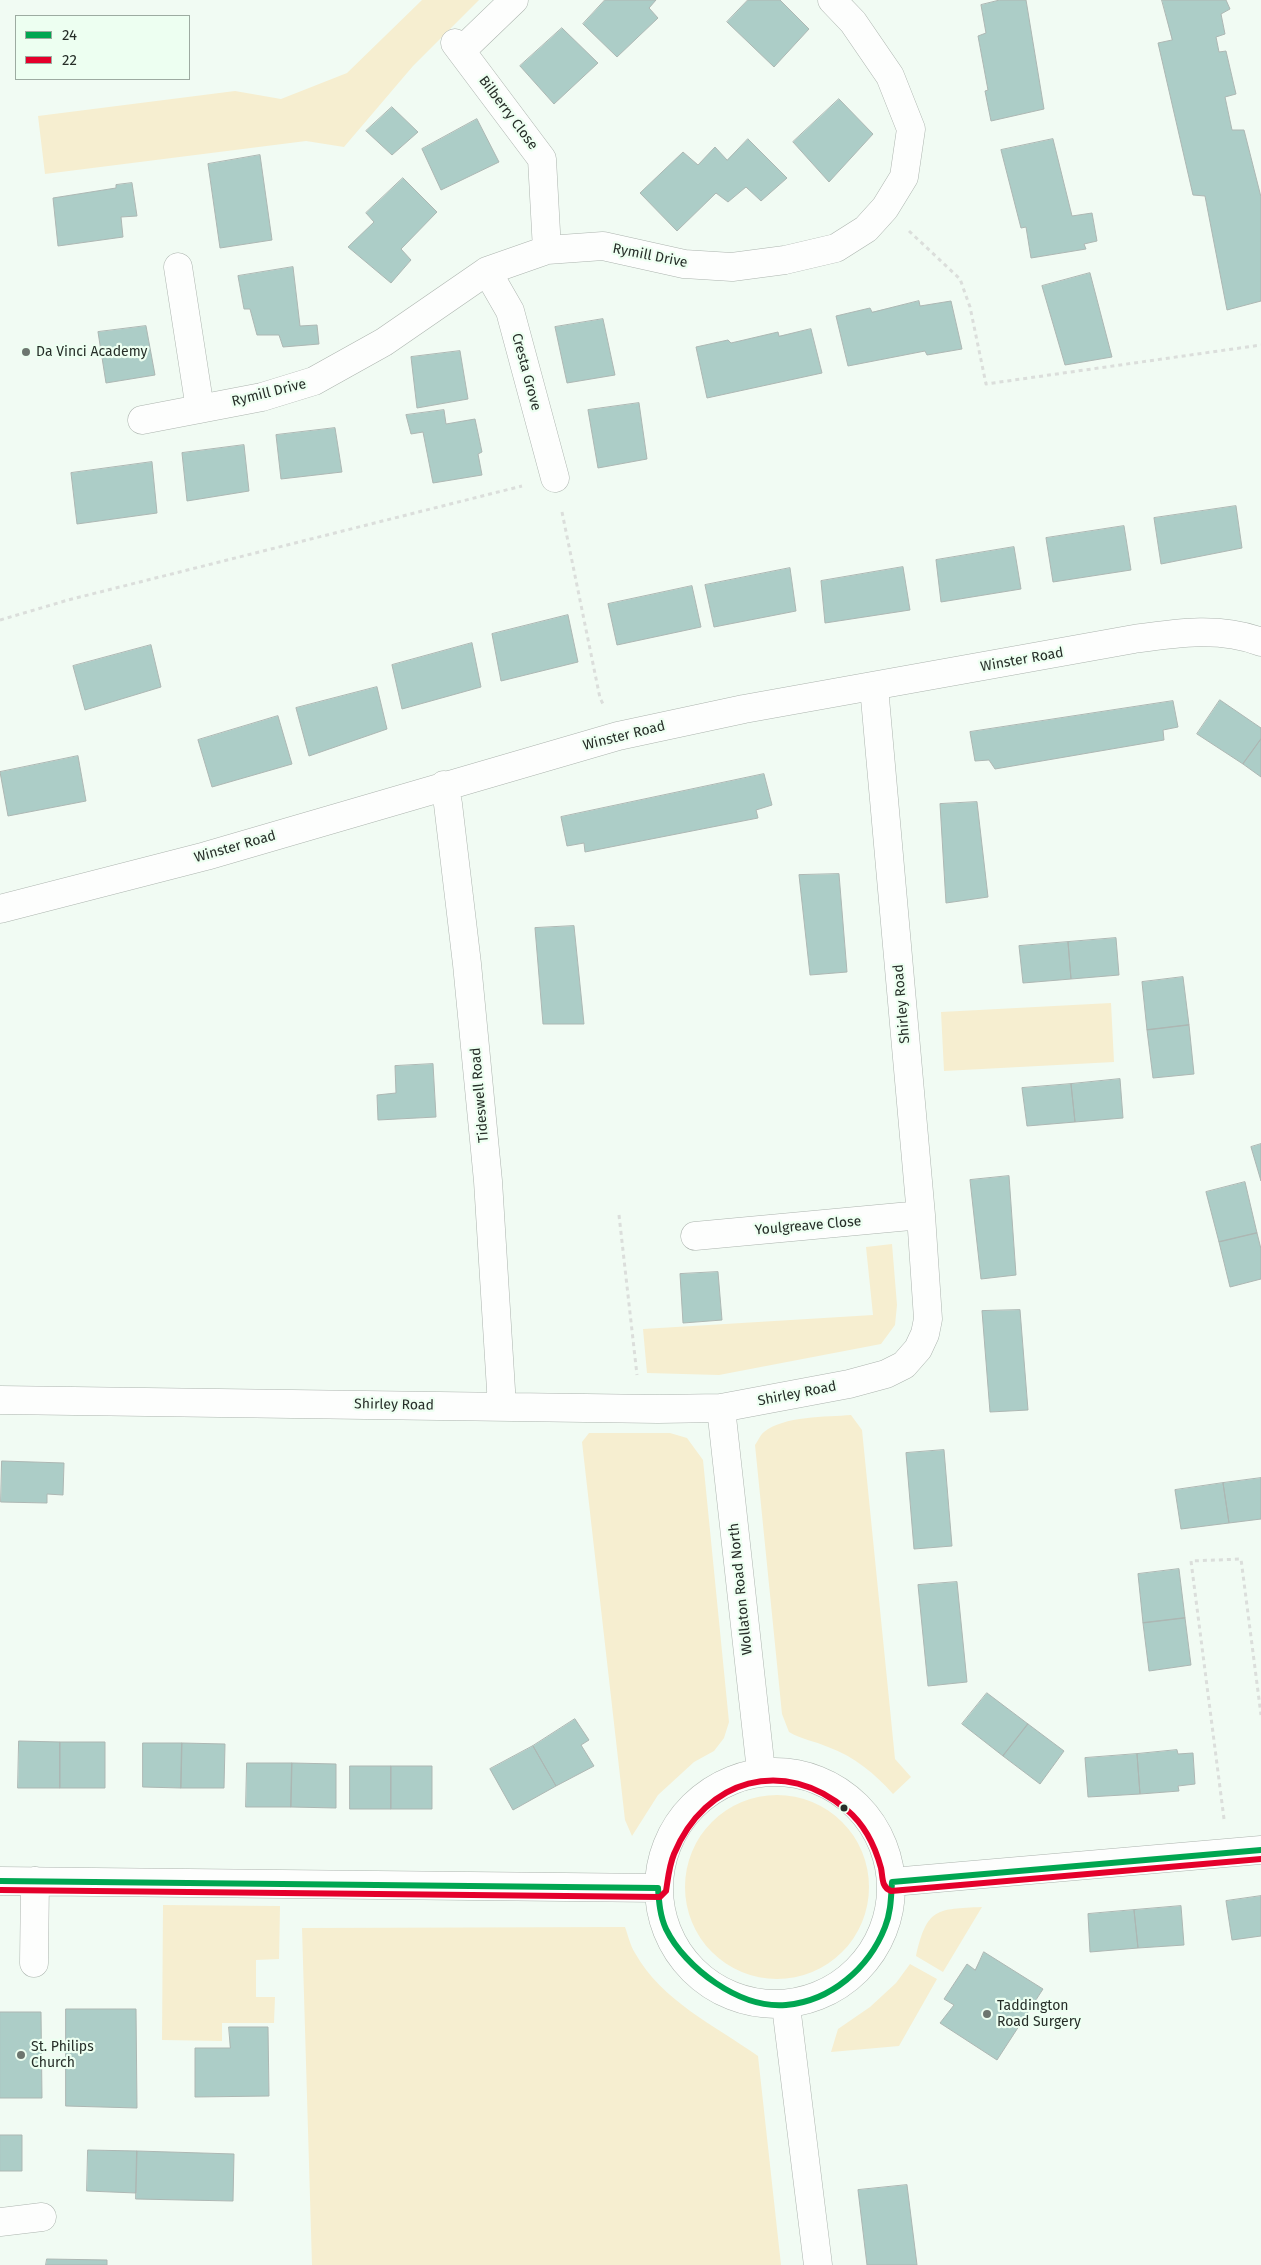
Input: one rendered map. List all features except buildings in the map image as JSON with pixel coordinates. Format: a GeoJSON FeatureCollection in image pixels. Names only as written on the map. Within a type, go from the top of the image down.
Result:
{"type":"FeatureCollection","features":[{"type":"Feature","properties":{"kind":"street","name":"Bilberry Close"},"geometry":{"type":"LineString","coordinates":[[514,0],[458,47],[542,159],[547,250]]}},
{"type":"Feature","properties":{"kind":"street","name":"Rymill Drive"},"geometry":{"type":"LineString","coordinates":[[142,420],[262,397],[314,381],[384,342],[487,271],[547,250],[602,246],[684,264],[732,267],[776,261],[836,248],[866,229],[885,208],[904,177],[911,129],[890,76],[853,22],[832,0]]}},
{"type":"Feature","properties":{"kind":"street"},"geometry":{"type":"LineString","coordinates":[[178,267],[200,409]]}},
{"type":"Feature","properties":{"kind":"street","name":"Cresta Grove"},"geometry":{"type":"LineString","coordinates":[[487,271],[510,311],[555,478]]}},
{"type":"Feature","properties":{"kind":"street","name":"Winster Road"},"geometry":{"type":"LineString","coordinates":[[0,909],[206,856],[444,785],[618,736],[744,709],[1184,632],[1234,634],[1261,642]]}},
{"type":"Feature","properties":{"kind":"street","name":"Shirley Road"},"geometry":{"type":"LineString","coordinates":[[0,1400],[722,1408],[849,1384],[886,1374],[904,1365],[918,1349],[926,1334],[928,1319],[921,1216],[874,687]]}},
{"type":"Feature","properties":{"kind":"street","name":"Tideswell Road"},"geometry":{"type":"LineString","coordinates":[[444,785],[448,804],[473,1024],[488,1181],[502,1406]]}},
{"type":"Feature","properties":{"kind":"street","name":"Youlgreave Close"},"geometry":{"type":"LineString","coordinates":[[695,1236],[921,1216]]}},
{"type":"Feature","properties":{"kind":"street","name":"Wollaton Road North"},"geometry":{"type":"LineString","coordinates":[[722,1408],[761,1771]]}},
{"type":"Feature","properties":{"kind":"street"},"geometry":{"type":"LineString","coordinates":[[761,1771],[783,1772],[804,1777],[846,1798],[875,1830],[886,1857],[892,1882],[893,1893],[886,1924],[877,1945],[864,1963],[850,1978],[831,1991],[809,2001],[786,2006],[741,1997],[702,1974],[684,1956],[670,1936],[659,1912],[659,1871],[670,1841],[692,1808],[702,1798],[722,1784],[747,1773],[761,1771]]}},
{"type":"Feature","properties":{"kind":"street"},"geometry":{"type":"LineString","coordinates":[[892,1882],[1261,1850]]}},
{"type":"Feature","properties":{"kind":"street"},"geometry":{"type":"LineString","coordinates":[[0,1881],[658,1888]]}},
{"type":"Feature","properties":{"kind":"street"},"geometry":{"type":"LineString","coordinates":[[34,1963],[35,1882]]}},
{"type":"Feature","properties":{"kind":"street"},"geometry":{"type":"LineString","coordinates":[[786,2006],[818,2265]]}},
{"type":"Feature","properties":{"kind":"street"},"geometry":{"type":"LineString","coordinates":[[0,2222],[42,2218]]}},
{"type":"Feature","properties":{"kind":"path"},"geometry":{"type":"LineString","coordinates":[[885,208],[960,279],[970,307],[986,384],[1261,345]]}},
{"type":"Feature","properties":{"kind":"path"},"geometry":{"type":"LineString","coordinates":[[0,620],[78,598],[555,478],[600,698],[618,736]]}},
{"type":"Feature","properties":{"kind":"path"},"geometry":{"type":"LineString","coordinates":[[619,1215],[641,1408]]}},
{"type":"Feature","properties":{"kind":"path"},"geometry":{"type":"LineString","coordinates":[[1228,1853],[1191,1561],[1241,1559],[1261,1715]]}},
{"type":"Feature","properties":{"kind":"shaded area"},"geometry":{"type":"Polygon","coordinates":[[[422,0],[479,0],[413,66],[344,147],[306,141],[45,174],[38,116],[235,91],[281,99],[347,73],[422,0]]]}},
{"type":"Feature","properties":{"kind":"shaded area"},"geometry":{"type":"Polygon","coordinates":[[[1111,1003],[1114,1062],[944,1071],[941,1012],[1111,1003]]]}},
{"type":"Feature","properties":{"kind":"shaded area"},"geometry":{"type":"Polygon","coordinates":[[[892,1244],[897,1305],[895,1325],[881,1344],[719,1375],[647,1373],[643,1329],[873,1315],[866,1247],[892,1244]]]}},
{"type":"Feature","properties":{"kind":"shaded area"},"geometry":{"type":"Polygon","coordinates":[[[851,1415],[862,1430],[895,1759],[911,1777],[893,1794],[879,1779],[847,1756],[789,1732],[782,1714],[755,1445],[764,1432],[782,1423],[806,1418],[851,1415]]]}},
{"type":"Feature","properties":{"kind":"shaded area"},"geometry":{"type":"Polygon","coordinates":[[[589,1433],[670,1433],[687,1438],[703,1460],[729,1722],[724,1738],[714,1751],[694,1762],[658,1795],[632,1836],[625,1820],[582,1442],[589,1433]]]}},
{"type":"Feature","properties":{"kind":"shaded area"},"geometry":{"type":"Polygon","coordinates":[[[777,1795],[795,1797],[812,1802],[842,1822],[862,1852],[867,1869],[869,1887],[867,1905],[862,1922],[842,1952],[812,1972],[795,1977],[777,1979],[759,1977],[742,1972],[712,1952],[692,1922],[687,1905],[685,1887],[687,1869],[692,1852],[712,1822],[742,1802],[759,1797],[777,1795]]]}},
{"type":"Feature","properties":{"kind":"shaded area"},"geometry":{"type":"Polygon","coordinates":[[[163,1905],[280,1906],[279,1959],[256,1960],[256,1997],[275,1997],[274,2023],[222,2023],[222,2041],[162,2040],[163,1905]]]}},
{"type":"Feature","properties":{"kind":"shaded area"},"geometry":{"type":"Polygon","coordinates":[[[982,1907],[943,1972],[916,1956],[924,1928],[936,1914],[954,1909],[982,1907]]]}},
{"type":"Feature","properties":{"kind":"shaded area"},"geometry":{"type":"Polygon","coordinates":[[[625,1927],[635,1953],[659,1985],[690,2011],[758,2056],[781,2265],[312,2265],[302,1928],[625,1927]]]}},
{"type":"Feature","properties":{"kind":"shaded area"},"geometry":{"type":"Polygon","coordinates":[[[910,1964],[937,1979],[899,2046],[831,2052],[838,2029],[870,2007],[896,1983],[910,1964]]]}},
{"type":"Feature","properties":{"kind":"transit line","name":"22"},"geometry":{"type":"LineString","coordinates":[[0,1890],[660,1897],[666,1891],[674,1854],[688,1828],[705,1808],[726,1793],[749,1784],[773,1780],[798,1784],[823,1793],[847,1810],[864,1829],[876,1852],[884,1884],[891,1891],[1261,1859]]}},
{"type":"Feature","properties":{"kind":"transit line","name":"24"},"geometry":{"type":"LineString","coordinates":[[0,1881],[658,1888],[659,1904],[666,1929],[686,1958],[700,1971],[733,1993],[768,2004],[786,2005],[818,1997],[833,1989],[859,1969],[878,1942],[885,1927],[890,1910],[892,1882],[1261,1850]]}},
{"type":"Feature","properties":{"kind":"place","name":"Da Vinci Academy"},"geometry":{"type":"Point","coordinates":[26,352]}},
{"type":"Feature","properties":{"kind":"place","name":"Taddington Road Surgery"},"geometry":{"type":"Point","coordinates":[987,2014]}},
{"type":"Feature","properties":{"kind":"place","name":"St. Philips Church"},"geometry":{"type":"Point","coordinates":[21,2055]}}]}
